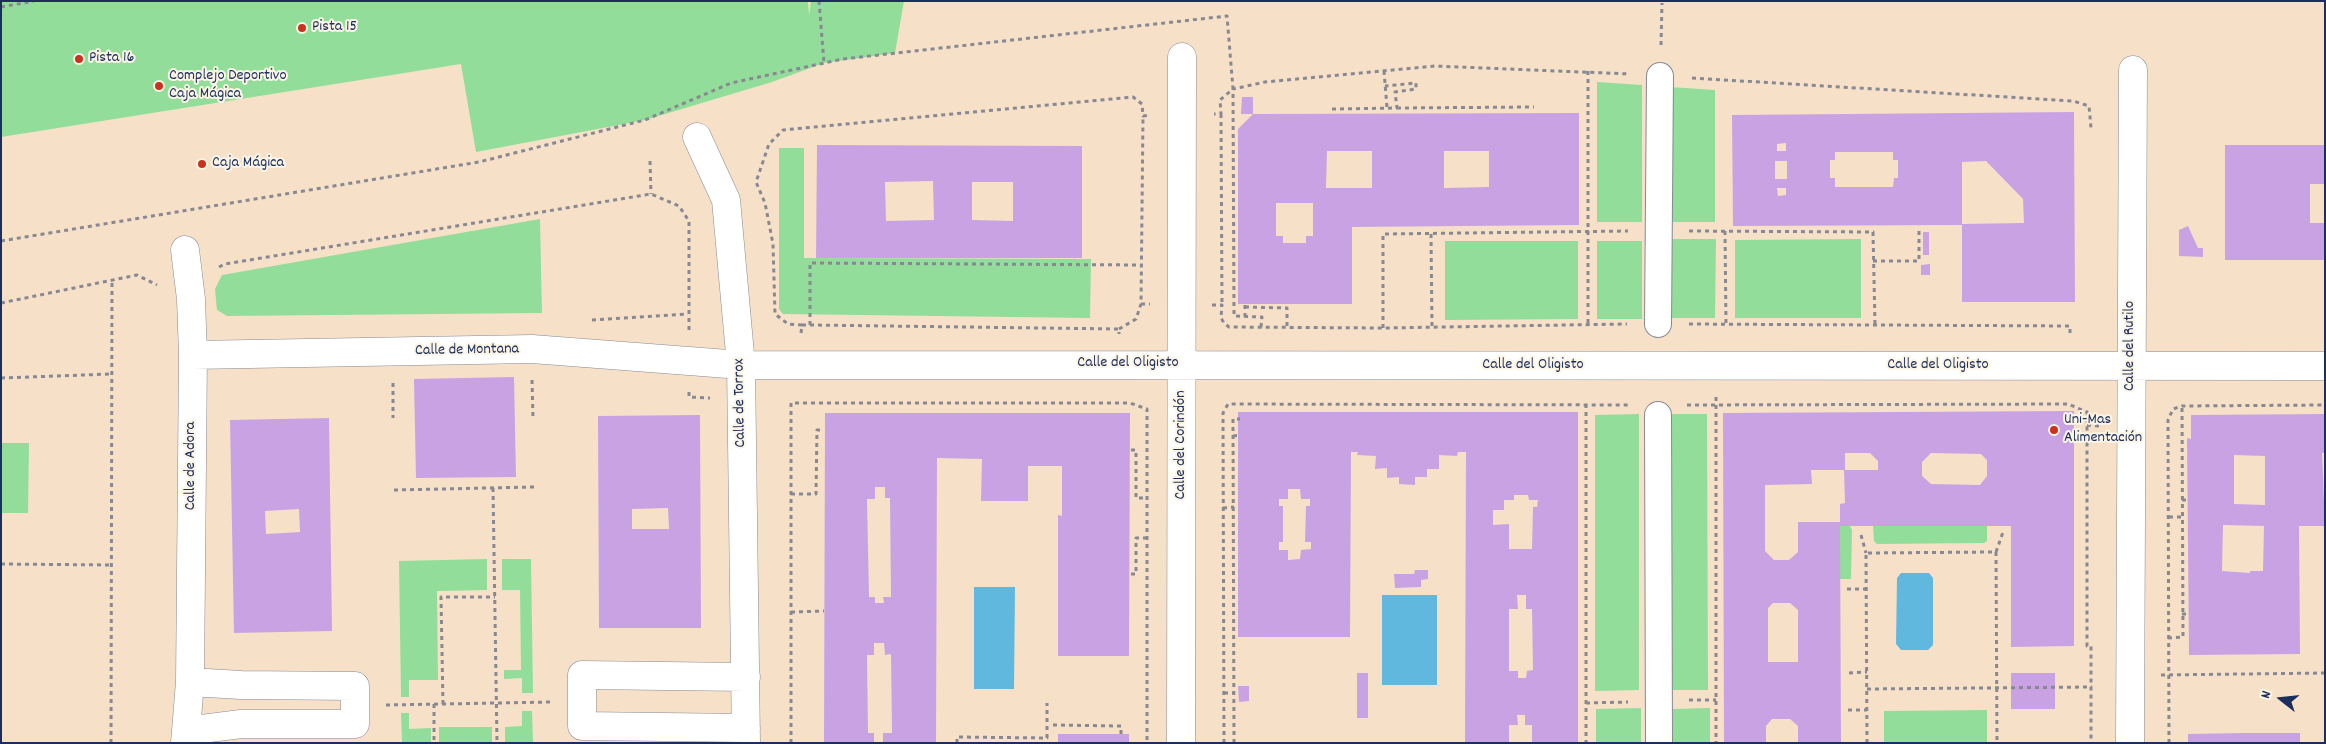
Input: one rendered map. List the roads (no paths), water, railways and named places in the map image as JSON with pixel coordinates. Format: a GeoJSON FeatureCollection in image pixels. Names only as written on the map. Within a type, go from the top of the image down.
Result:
{"type":"FeatureCollection","features":[{"type":"Feature","properties":{"kind":"street","name":"Calle del Corindón"},"geometry":{"type":"LineString","coordinates":[[1181,743],[1182,57]]}},
{"type":"Feature","properties":{"kind":"street","name":"Calle del Rutilo"},"geometry":{"type":"LineString","coordinates":[[2130,743],[2130,366],[2133,70]]}},
{"type":"Feature","properties":{"kind":"street"},"geometry":{"type":"LineString","coordinates":[[1658,324],[1660,76]]}},
{"type":"Feature","properties":{"kind":"street","name":"Calle de Torrox"},"geometry":{"type":"LineString","coordinates":[[698,137],[726,200],[741,365],[746,677],[746,735],[582,726],[582,675],[746,677]]}},
{"type":"Feature","properties":{"kind":"street","name":"Calle de Adora"},"geometry":{"type":"LineString","coordinates":[[185,250],[191,299],[192,355],[190,682],[185,737],[241,724],[355,724],[355,686],[241,685],[190,682]]}},
{"type":"Feature","properties":{"kind":"street","name":"Calle de Montana"},"geometry":{"type":"LineString","coordinates":[[192,355],[532,350],[741,365]]}},
{"type":"Feature","properties":{"kind":"street","name":"Calle del Oligisto"},"geometry":{"type":"LineString","coordinates":[[741,365],[2325,366]]}},
{"type":"Feature","properties":{"kind":"street"},"geometry":{"type":"LineString","coordinates":[[1658,408],[1659,743]]}},
{"type":"Feature","properties":{"kind":"water"},"geometry":{"type":"Polygon","coordinates":[[[1901,573],[1929,573],[1933,578],[1933,645],[1928,650],[1901,650],[1896,644],[1897,578],[1901,573]]]}},
{"type":"Feature","properties":{"kind":"water"},"geometry":{"type":"Polygon","coordinates":[[[974,587],[1015,587],[1014,689],[974,689],[974,587]]]}},
{"type":"Feature","properties":{"kind":"water"},"geometry":{"type":"Polygon","coordinates":[[[1382,595],[1437,595],[1437,685],[1382,685],[1382,595]]]}},
{"type":"Feature","properties":{"kind":"place","name":"Pista 15"},"geometry":{"type":"Point","coordinates":[302,28]}},
{"type":"Feature","properties":{"kind":"place","name":"Pista 16"},"geometry":{"type":"Point","coordinates":[79,59]}},
{"type":"Feature","properties":{"kind":"place","name":"Complejo Deportivo Caja Mágica"},"geometry":{"type":"Point","coordinates":[159,86]}},
{"type":"Feature","properties":{"kind":"place","name":"Caja Mágica"},"geometry":{"type":"Point","coordinates":[202,164]}},
{"type":"Feature","properties":{"kind":"place","name":"Uni-Mas Alimentación"},"geometry":{"type":"Point","coordinates":[2054,430]}}]}
